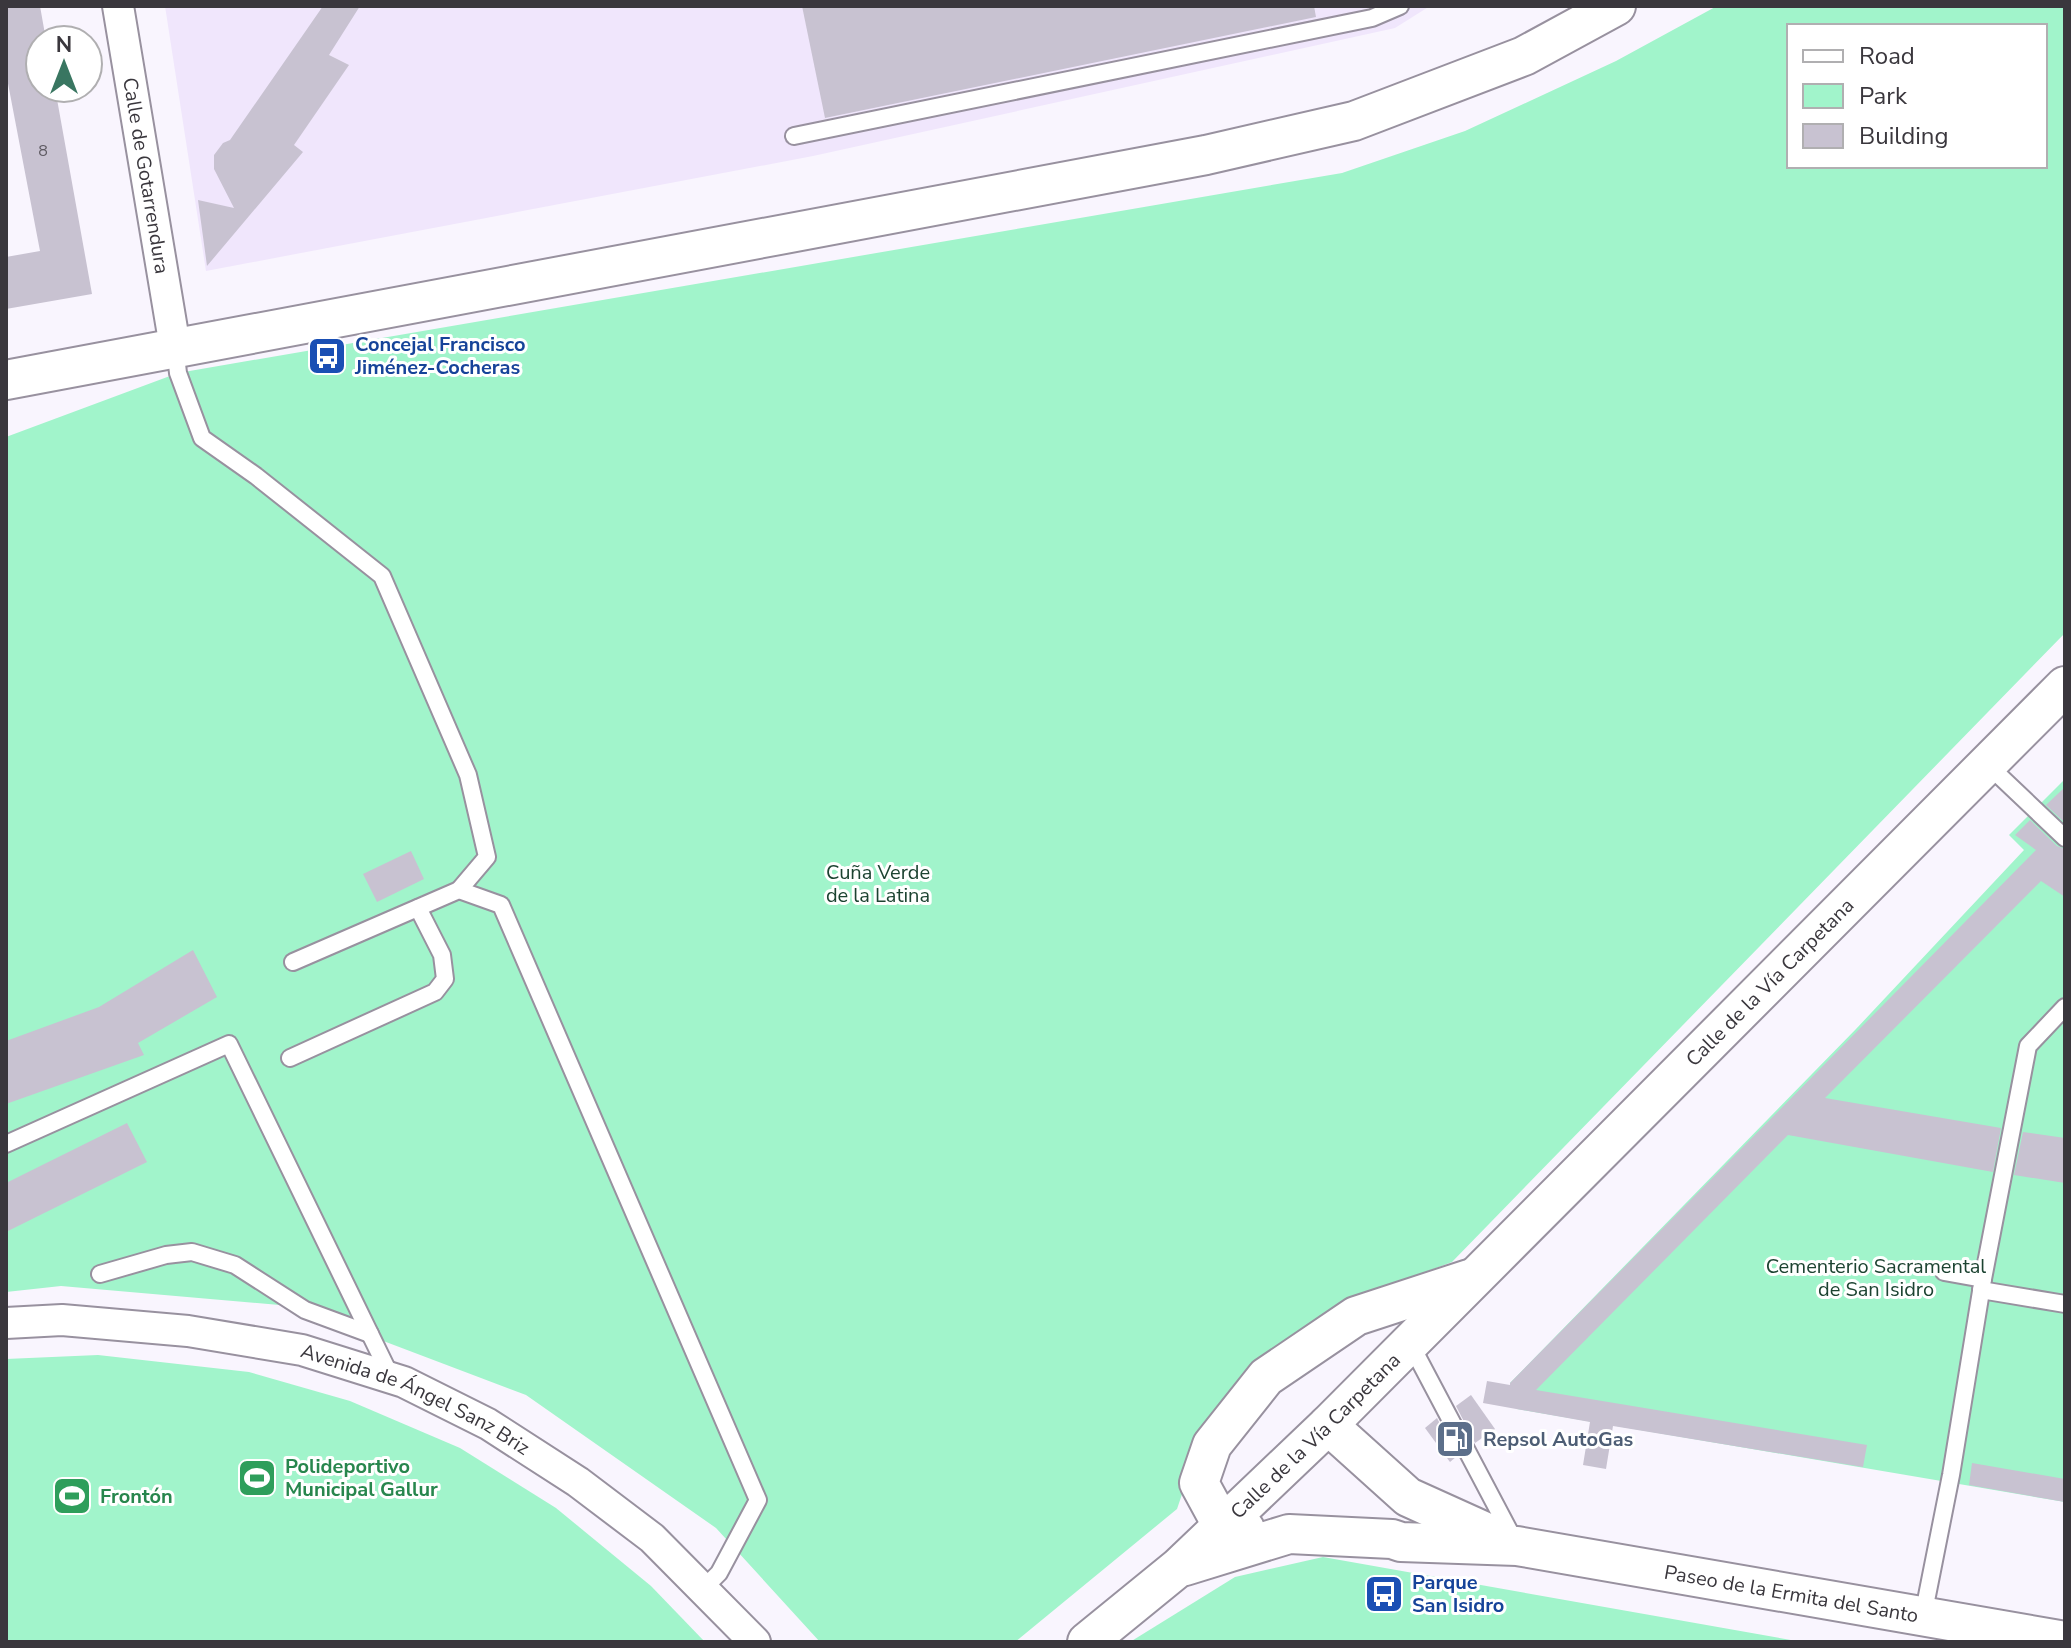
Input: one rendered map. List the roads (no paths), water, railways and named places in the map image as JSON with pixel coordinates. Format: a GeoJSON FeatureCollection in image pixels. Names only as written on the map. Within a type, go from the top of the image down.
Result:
{"type":"FeatureCollection","features":[{"type":"Feature","properties":{"kind":"street","name":"Calle de Gotarrendura"},"geometry":{"type":"LineString","coordinates":[[118,6],[175,347]]}},
{"type":"Feature","properties":{"kind":"street"},"geometry":{"type":"LineString","coordinates":[[6,380],[1206,155],[1354,121],[1524,56],[1616,6]]}},
{"type":"Feature","properties":{"kind":"street","name":"Calle de la Vía Carpetana"},"geometry":{"type":"LineString","coordinates":[[1087,1642],[1179,1567],[1328,1425],[2065,686]]}},
{"type":"Feature","properties":{"kind":"street","name":"Calle de la Vía Carpetana"},"geometry":{"type":"LineString","coordinates":[[1223,1527],[1199,1483],[1212,1445],[1266,1377],[1356,1316],[1475,1277]]}},
{"type":"Feature","properties":{"kind":"street","name":"Avenida de Ángel Sanz Briz"},"geometry":{"type":"LineString","coordinates":[[6,1323],[62,1320],[188,1331],[302,1350],[404,1382],[488,1424],[578,1482],[652,1538],[755,1642]]}},
{"type":"Feature","properties":{"kind":"street","name":"Paseo de la Ermita del Santo"},"geometry":{"type":"LineString","coordinates":[[1328,1425],[1408,1497],[1517,1546]]}},
{"type":"Feature","properties":{"kind":"street","name":"Calle de la Vía Carpetana"},"geometry":{"type":"LineString","coordinates":[[1223,1527],[1289,1534]]}},
{"type":"Feature","properties":{"kind":"street","name":"Paseo de la Ermita del Santo"},"geometry":{"type":"LineString","coordinates":[[1179,1567],[1289,1534],[1517,1546],[2065,1641]]}},
{"type":"Feature","properties":{"kind":"lane"},"geometry":{"type":"LineString","coordinates":[[794,136],[1372,18],[1400,6]]}},
{"type":"Feature","properties":{"kind":"lane"},"geometry":{"type":"LineString","coordinates":[[175,347],[178,373],[202,438],[256,476],[382,576],[468,775],[487,857],[459,890],[293,962]]}},
{"type":"Feature","properties":{"kind":"lane"},"geometry":{"type":"LineString","coordinates":[[1987,764],[2065,838]]}},
{"type":"Feature","properties":{"kind":"lane"},"geometry":{"type":"LineString","coordinates":[[459,890],[501,905],[758,1500],[719,1573],[703,1589]]}},
{"type":"Feature","properties":{"kind":"lane"},"geometry":{"type":"LineString","coordinates":[[290,1058],[435,992],[445,979],[442,955],[418,908]]}},
{"type":"Feature","properties":{"kind":"lane"},"geometry":{"type":"LineString","coordinates":[[1923,1616],[2028,1046],[2065,1007]]}},
{"type":"Feature","properties":{"kind":"lane"},"geometry":{"type":"LineString","coordinates":[[6,1144],[229,1044],[391,1378]]}},
{"type":"Feature","properties":{"kind":"lane"},"geometry":{"type":"LineString","coordinates":[[100,1274],[166,1255],[192,1252],[235,1265],[305,1310],[370,1334]]}},
{"type":"Feature","properties":{"kind":"lane"},"geometry":{"type":"LineString","coordinates":[[1944,1272],[2065,1304]]}},
{"type":"Feature","properties":{"kind":"lane"},"geometry":{"type":"LineString","coordinates":[[1410,1343],[1517,1546]]}},
{"type":"Feature","properties":{"kind":"place","name":"Concejal Francisco Jiménez-Cocheras"},"geometry":{"type":"Point","coordinates":[327,356]}},
{"type":"Feature","properties":{"kind":"place","name":"Repsol AutoGas"},"geometry":{"type":"Point","coordinates":[1455,1439]}},
{"type":"Feature","properties":{"kind":"place","name":"Polideportivo Municipal Gallur"},"geometry":{"type":"Point","coordinates":[257,1478]}},
{"type":"Feature","properties":{"kind":"place","name":"Frontón"},"geometry":{"type":"Point","coordinates":[72,1496]}},
{"type":"Feature","properties":{"kind":"place","name":"Parque San Isidro"},"geometry":{"type":"Point","coordinates":[1384,1594]}},
{"type":"Feature","properties":{"kind":"park label","name":"Cuña Verde de la Latina"},"geometry":{"type":"Point","coordinates":[878,884]}},
{"type":"Feature","properties":{"kind":"park label","name":"Cementerio Sacramental de San Isidro"},"geometry":{"type":"Point","coordinates":[1876,1278]}}]}
